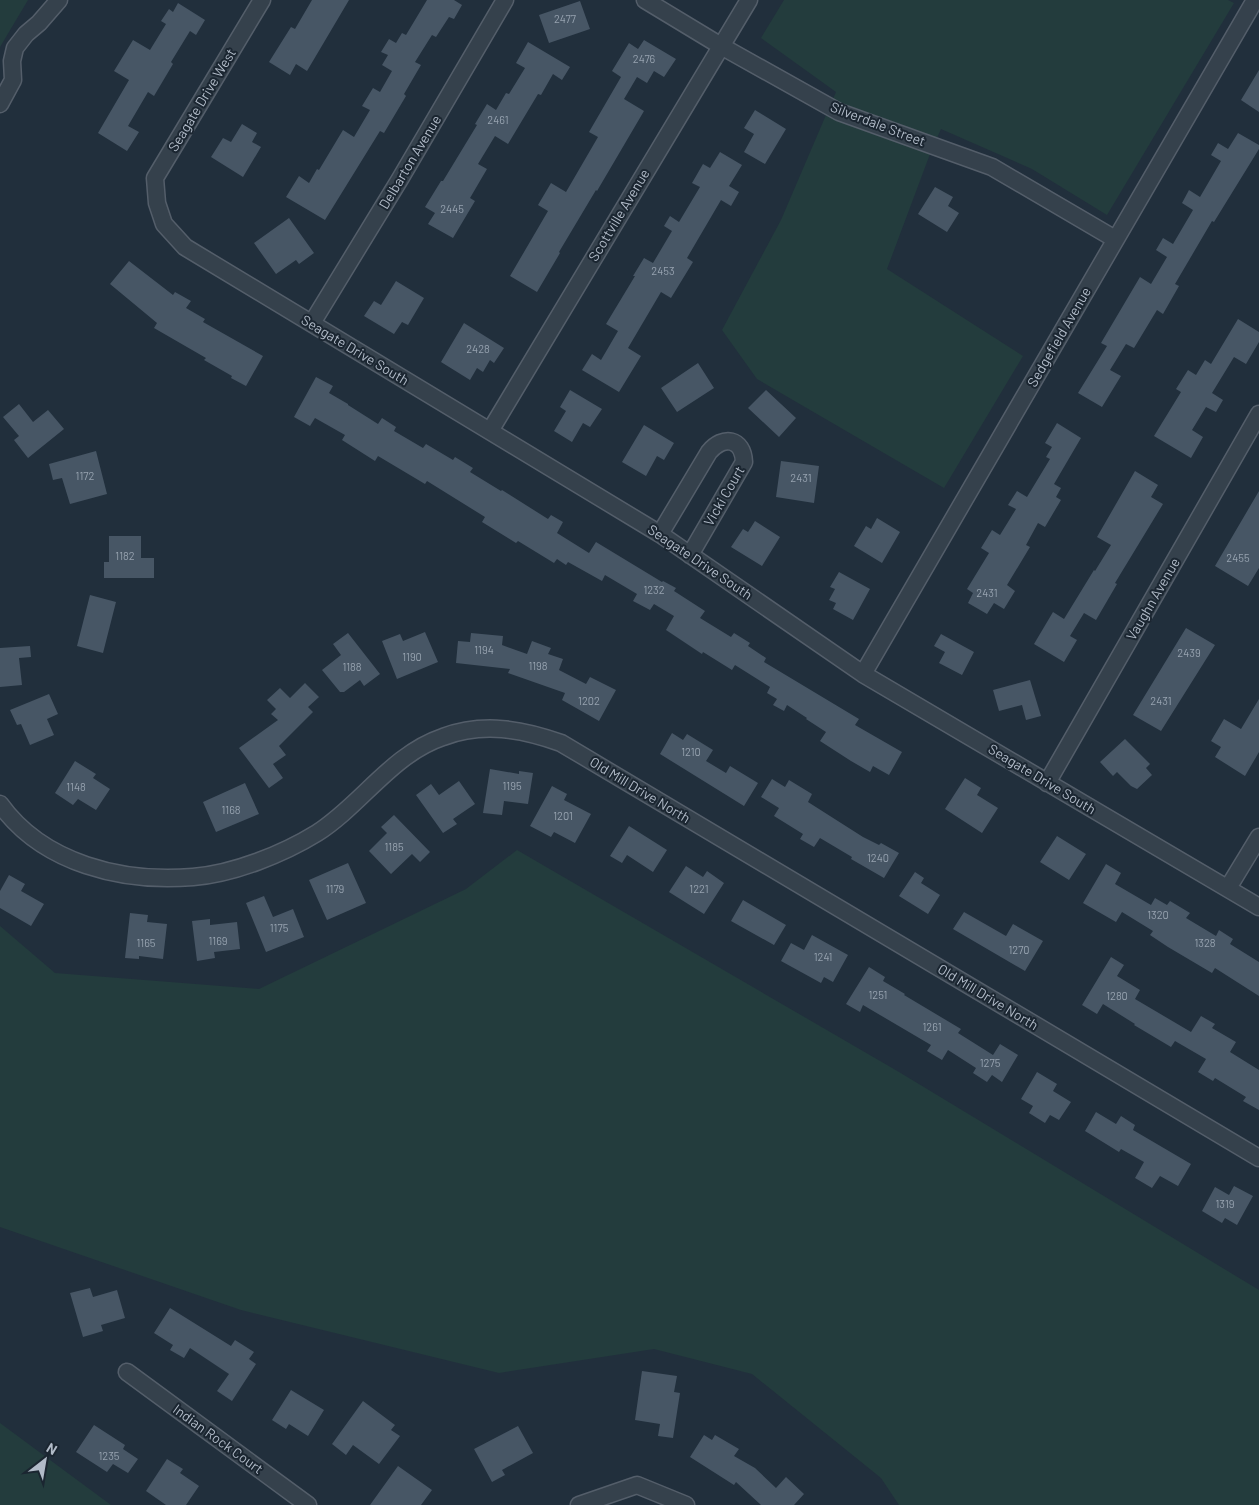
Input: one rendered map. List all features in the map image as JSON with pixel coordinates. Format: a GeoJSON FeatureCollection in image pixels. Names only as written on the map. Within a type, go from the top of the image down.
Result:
{"type":"FeatureCollection","features":[{"type":"Feature","properties":{"kind":"street"},"geometry":{"type":"LineString","coordinates":[[0,104],[13,80],[12,61],[15,48],[59,0]]}},
{"type":"Feature","properties":{"kind":"street","name":"Seagate Drive West"},"geometry":{"type":"LineString","coordinates":[[157,203],[155,178],[262,0]]}},
{"type":"Feature","properties":{"kind":"street","name":"Delbarton Avenue"},"geometry":{"type":"LineString","coordinates":[[312,323],[400,179],[505,0]]}},
{"type":"Feature","properties":{"kind":"street","name":"Silverdale Street"},"geometry":{"type":"LineString","coordinates":[[646,0],[721,46],[839,112],[992,167],[1115,239]]}},
{"type":"Feature","properties":{"kind":"street","name":"Scottville Avenue"},"geometry":{"type":"LineString","coordinates":[[490,431],[749,0]]}},
{"type":"Feature","properties":{"kind":"street","name":"Sedgefield Avenue"},"geometry":{"type":"LineString","coordinates":[[863,674],[1115,239],[1254,8]]}},
{"type":"Feature","properties":{"kind":"street","name":"Seagate Drive South"},"geometry":{"type":"LineString","coordinates":[[157,203],[164,224],[185,247],[660,534],[863,674],[1259,907]]}},
{"type":"Feature","properties":{"kind":"street","name":"Vaughn Avenue"},"geometry":{"type":"LineString","coordinates":[[1048,783],[1259,414]]}},
{"type":"Feature","properties":{"kind":"street","name":"Vicki Court"},"geometry":{"type":"LineString","coordinates":[[660,534],[709,452],[722,441],[728,440],[734,443],[744,454],[744,462],[690,555]]}},
{"type":"Feature","properties":{"kind":"street","name":"Old Mill Drive North"},"geometry":{"type":"LineString","coordinates":[[0,804],[23,831],[38,842],[71,859],[98,869],[130,876],[194,877],[252,864],[318,833],[406,758],[426,744],[442,737],[476,729],[530,733],[561,743],[1259,1158]]}},
{"type":"Feature","properties":{"kind":"street"},"geometry":{"type":"LineString","coordinates":[[1228,888],[1259,836]]}},
{"type":"Feature","properties":{"kind":"street","name":"Indian Rock Court"},"geometry":{"type":"LineString","coordinates":[[127,1372],[308,1505]]}},
{"type":"Feature","properties":{"kind":"street"},"geometry":{"type":"LineString","coordinates":[[579,1505],[637,1485],[686,1505]]}},
{"type":"Feature","properties":{"kind":"green space"},"geometry":{"type":"Polygon","coordinates":[[[0,0],[28,0],[0,47],[0,0]]]}},
{"type":"Feature","properties":{"kind":"green space"},"geometry":{"type":"Polygon","coordinates":[[[784,0],[1228,0],[1234,3],[1107,215],[1032,169],[941,129],[937,138],[833,99],[836,92],[761,38],[784,0]]]}},
{"type":"Feature","properties":{"kind":"green space"},"geometry":{"type":"Polygon","coordinates":[[[826,115],[930,154],[887,269],[1023,356],[944,488],[757,379],[722,330],[781,220],[826,115]]]}},
{"type":"Feature","properties":{"kind":"green space"},"geometry":{"type":"Polygon","coordinates":[[[517,850],[899,1072],[1259,1290],[1259,1505],[899,1505],[881,1478],[752,1374],[654,1349],[499,1373],[241,1310],[0,1227],[0,926],[55,973],[259,989],[466,889],[517,850]]]}},
{"type":"Feature","properties":{"kind":"green space"},"geometry":{"type":"Polygon","coordinates":[[[0,1423],[111,1505],[0,1505],[0,1423]]]}},
{"type":"Feature","properties":{"kind":"building"},"geometry":{"type":"Polygon","coordinates":[[[312,0],[349,0],[307,71],[296,64],[290,75],[269,62],[291,27],[295,29],[312,0]]]}},
{"type":"Feature","properties":{"kind":"building"},"geometry":{"type":"Polygon","coordinates":[[[427,0],[454,0],[462,5],[454,19],[449,17],[436,37],[432,35],[415,62],[421,65],[404,94],[406,96],[384,133],[380,131],[325,220],[286,197],[299,176],[309,183],[343,130],[354,137],[370,110],[362,106],[373,88],[380,92],[392,71],[382,65],[388,55],[381,52],[389,39],[396,43],[402,33],[406,35],[427,0]]]}},
{"type":"Feature","properties":{"kind":"building"},"geometry":{"type":"Polygon","coordinates":[[[580,1],[590,29],[549,43],[539,15],[580,1]]]}},
{"type":"Feature","properties":{"kind":"building"},"geometry":{"type":"Polygon","coordinates":[[[178,3],[205,20],[196,35],[190,31],[171,62],[173,64],[154,96],[148,92],[128,126],[139,132],[127,151],[98,133],[129,80],[114,71],[133,40],[150,50],[166,24],[161,21],[169,9],[173,12],[178,3]]]}},
{"type":"Feature","properties":{"kind":"building"},"geometry":{"type":"Polygon","coordinates":[[[644,40],[676,59],[664,77],[654,71],[647,83],[637,77],[624,99],[644,111],[537,292],[510,276],[548,211],[538,205],[551,183],[566,192],[598,137],[589,132],[621,77],[612,71],[629,43],[638,49],[644,40]]]}},
{"type":"Feature","properties":{"kind":"building"},"geometry":{"type":"Polygon","coordinates":[[[528,42],[570,67],[562,80],[553,74],[541,95],[538,94],[508,144],[495,136],[478,164],[487,169],[470,198],[475,201],[453,238],[428,224],[435,213],[425,207],[477,125],[475,124],[487,104],[496,110],[506,93],[509,94],[525,68],[516,63],[528,42]]]}},
{"type":"Feature","properties":{"kind":"building"},"geometry":{"type":"Polygon","coordinates":[[[1259,70],[1259,112],[1241,100],[1259,70]]]}},
{"type":"Feature","properties":{"kind":"building"},"geometry":{"type":"Polygon","coordinates":[[[755,110],[786,129],[765,164],[744,152],[754,134],[744,128],[755,110]]]}},
{"type":"Feature","properties":{"kind":"building"},"geometry":{"type":"Polygon","coordinates":[[[242,124],[257,133],[252,142],[261,147],[243,177],[211,157],[223,138],[231,142],[242,124]]]}},
{"type":"Feature","properties":{"kind":"building"},"geometry":{"type":"Polygon","coordinates":[[[1238,133],[1259,145],[1259,149],[1214,222],[1212,221],[1175,284],[1179,286],[1163,314],[1157,310],[1134,348],[1126,344],[1110,370],[1121,376],[1102,407],[1078,393],[1107,346],[1101,343],[1140,277],[1151,284],[1167,257],[1156,250],[1163,238],[1173,244],[1193,210],[1182,203],[1189,190],[1200,197],[1221,161],[1211,155],[1218,143],[1228,149],[1238,133]]]}},
{"type":"Feature","properties":{"kind":"building"},"geometry":{"type":"Polygon","coordinates":[[[720,152],[742,165],[729,186],[739,192],[731,206],[721,200],[687,258],[693,262],[671,298],[661,292],[628,348],[641,356],[619,392],[582,370],[592,354],[601,360],[618,331],[606,324],[635,276],[633,276],[644,258],[653,263],[672,231],[664,226],[670,216],[679,222],[700,187],[692,183],[703,164],[710,168],[720,152]]]}},
{"type":"Feature","properties":{"kind":"building"},"geometry":{"type":"Polygon","coordinates":[[[935,187],[953,197],[948,206],[959,213],[947,232],[918,214],[935,187]]]}},
{"type":"Feature","properties":{"kind":"building"},"geometry":{"type":"Polygon","coordinates":[[[289,218],[314,253],[299,264],[296,260],[276,274],[254,243],[289,218]]]}},
{"type":"Feature","properties":{"kind":"building"},"geometry":{"type":"Polygon","coordinates":[[[129,261],[173,295],[175,292],[191,301],[186,308],[205,319],[203,322],[263,356],[246,386],[204,360],[206,358],[154,328],[157,323],[110,284],[129,261]]]}},
{"type":"Feature","properties":{"kind":"building"},"geometry":{"type":"Polygon","coordinates":[[[396,281],[424,298],[408,325],[402,322],[394,334],[364,316],[374,301],[381,305],[396,281]]]}},
{"type":"Feature","properties":{"kind":"building"},"geometry":{"type":"Polygon","coordinates":[[[1238,319],[1259,332],[1259,342],[1246,364],[1234,357],[1212,393],[1223,400],[1216,412],[1206,407],[1192,430],[1203,437],[1191,458],[1154,436],[1181,392],[1176,389],[1188,370],[1196,375],[1205,360],[1211,364],[1238,319]]]}},
{"type":"Feature","properties":{"kind":"building"},"geometry":{"type":"Polygon","coordinates":[[[464,323],[504,348],[494,363],[490,360],[483,372],[477,368],[470,380],[441,362],[464,323]]]}},
{"type":"Feature","properties":{"kind":"building"},"geometry":{"type":"Polygon","coordinates":[[[698,363],[714,388],[677,412],[661,388],[698,363]]]}},
{"type":"Feature","properties":{"kind":"building"},"geometry":{"type":"Polygon","coordinates":[[[316,377],[333,386],[329,393],[378,424],[382,418],[396,427],[394,431],[423,448],[426,444],[453,460],[455,457],[473,468],[470,472],[501,491],[548,519],[551,515],[563,522],[557,533],[589,553],[596,542],[662,582],[676,588],[674,591],[705,611],[700,618],[731,637],[734,633],[750,643],[748,646],[766,658],[764,662],[859,719],[855,725],[902,752],[889,775],[873,766],[870,772],[820,741],[826,732],[787,705],[784,711],[773,705],[777,699],[767,693],[770,687],[735,665],[732,670],[703,652],[702,654],[666,630],[674,616],[654,604],[650,610],[633,601],[637,594],[605,575],[602,581],[568,562],[566,565],[557,559],[554,563],[518,541],[516,543],[482,522],[485,517],[427,481],[425,484],[378,456],[375,461],[342,440],[345,435],[315,418],[310,426],[294,417],[316,377]]]}},
{"type":"Feature","properties":{"kind":"building"},"geometry":{"type":"Polygon","coordinates":[[[570,390],[602,409],[590,427],[583,423],[572,442],[554,431],[566,411],[560,407],[570,390]]]}},
{"type":"Feature","properties":{"kind":"building"},"geometry":{"type":"Polygon","coordinates":[[[766,390],[796,418],[779,437],[748,408],[766,390]]]}},
{"type":"Feature","properties":{"kind":"building"},"geometry":{"type":"Polygon","coordinates":[[[19,404],[33,422],[48,410],[64,429],[28,458],[14,440],[19,436],[3,417],[19,404]]]}},
{"type":"Feature","properties":{"kind":"building"},"geometry":{"type":"Polygon","coordinates":[[[1057,423],[1081,438],[1054,484],[1061,488],[1056,497],[1061,500],[1045,527],[1038,523],[1026,545],[1030,547],[1007,585],[1015,591],[1004,609],[994,603],[987,614],[968,603],[973,593],[967,589],[989,553],[981,548],[992,530],[1000,535],[1016,509],[1008,505],[1017,491],[1027,497],[1050,459],[1046,457],[1052,447],[1045,443],[1057,423]]]}},
{"type":"Feature","properties":{"kind":"building"},"geometry":{"type":"Polygon","coordinates":[[[644,425],[674,443],[664,460],[657,456],[646,476],[622,462],[644,425]]]}},
{"type":"Feature","properties":{"kind":"building"},"geometry":{"type":"Polygon","coordinates":[[[96,451],[107,494],[70,504],[62,478],[53,480],[49,464],[96,451]]]}},
{"type":"Feature","properties":{"kind":"building"},"geometry":{"type":"Polygon","coordinates":[[[781,461],[819,466],[814,503],[776,497],[781,461]]]}},
{"type":"Feature","properties":{"kind":"building"},"geometry":{"type":"Polygon","coordinates":[[[1135,471],[1158,485],[1151,497],[1163,504],[1115,583],[1117,584],[1096,620],[1084,613],[1070,636],[1077,640],[1064,662],[1034,644],[1053,612],[1064,619],[1111,545],[1097,537],[1135,471]]]}},
{"type":"Feature","properties":{"kind":"building"},"geometry":{"type":"Polygon","coordinates":[[[1259,491],[1259,568],[1248,586],[1215,566],[1259,491]]]}},
{"type":"Feature","properties":{"kind":"building"},"geometry":{"type":"Polygon","coordinates":[[[877,518],[900,532],[882,563],[854,546],[866,526],[871,529],[877,518]]]}},
{"type":"Feature","properties":{"kind":"building"},"geometry":{"type":"Polygon","coordinates":[[[755,521],[780,537],[762,566],[731,547],[743,529],[748,532],[755,521]]]}},
{"type":"Feature","properties":{"kind":"building"},"geometry":{"type":"Polygon","coordinates":[[[109,536],[141,536],[141,558],[154,558],[154,578],[104,578],[104,562],[109,562],[109,536]]]}},
{"type":"Feature","properties":{"kind":"building"},"geometry":{"type":"Polygon","coordinates":[[[839,572],[870,589],[853,620],[833,609],[836,603],[829,600],[835,589],[830,587],[839,572]]]}},
{"type":"Feature","properties":{"kind":"building"},"geometry":{"type":"Polygon","coordinates":[[[90,595],[116,602],[103,653],[77,646],[90,595]]]}},
{"type":"Feature","properties":{"kind":"building"},"geometry":{"type":"Polygon","coordinates":[[[1186,628],[1215,645],[1161,731],[1133,715],[1186,628]]]}},
{"type":"Feature","properties":{"kind":"building"},"geometry":{"type":"Polygon","coordinates":[[[425,632],[438,662],[397,679],[382,641],[400,634],[403,641],[425,632]]]}},
{"type":"Feature","properties":{"kind":"building"},"geometry":{"type":"Polygon","coordinates":[[[348,633],[380,674],[364,686],[360,680],[344,692],[340,692],[322,670],[341,655],[333,644],[348,633]]]}},
{"type":"Feature","properties":{"kind":"building"},"geometry":{"type":"Polygon","coordinates":[[[471,633],[503,636],[502,645],[527,654],[532,641],[551,648],[548,654],[563,659],[559,670],[586,684],[590,677],[616,690],[599,721],[562,700],[565,693],[508,673],[510,669],[456,663],[458,641],[470,642],[471,633]]]}},
{"type":"Feature","properties":{"kind":"building"},"geometry":{"type":"Polygon","coordinates":[[[941,634],[974,652],[962,675],[939,663],[945,652],[934,646],[941,634]]]}},
{"type":"Feature","properties":{"kind":"building"},"geometry":{"type":"Polygon","coordinates":[[[30,646],[31,657],[19,658],[22,685],[0,687],[0,648],[30,646]]]}},
{"type":"Feature","properties":{"kind":"building"},"geometry":{"type":"Polygon","coordinates":[[[1030,680],[1041,716],[1026,720],[1022,705],[999,711],[993,690],[1030,680]]]}},
{"type":"Feature","properties":{"kind":"building"},"geometry":{"type":"Polygon","coordinates":[[[305,683],[319,697],[308,707],[313,712],[279,746],[286,755],[273,764],[283,778],[269,788],[239,748],[278,720],[271,714],[276,709],[267,700],[280,688],[290,698],[305,683]]]}},
{"type":"Feature","properties":{"kind":"building"},"geometry":{"type":"Polygon","coordinates":[[[49,694],[58,714],[47,719],[54,735],[30,745],[21,724],[17,725],[10,710],[49,694]]]}},
{"type":"Feature","properties":{"kind":"building"},"geometry":{"type":"Polygon","coordinates":[[[1259,699],[1259,752],[1245,776],[1215,757],[1221,747],[1211,741],[1224,719],[1241,729],[1259,699]]]}},
{"type":"Feature","properties":{"kind":"building"},"geometry":{"type":"Polygon","coordinates":[[[672,733],[683,740],[687,734],[713,750],[706,761],[726,773],[730,766],[758,783],[744,806],[660,754],[672,733]]]}},
{"type":"Feature","properties":{"kind":"building"},"geometry":{"type":"Polygon","coordinates":[[[1125,739],[1150,764],[1146,768],[1152,775],[1137,789],[1131,786],[1117,772],[1113,776],[1100,762],[1125,739]]]}},
{"type":"Feature","properties":{"kind":"building"},"geometry":{"type":"Polygon","coordinates":[[[75,761],[96,774],[93,778],[110,789],[96,810],[78,799],[73,805],[55,793],[75,761]]]}},
{"type":"Feature","properties":{"kind":"building"},"geometry":{"type":"Polygon","coordinates":[[[490,769],[519,774],[519,771],[533,773],[528,804],[504,801],[502,815],[483,813],[490,769]]]}},
{"type":"Feature","properties":{"kind":"building"},"geometry":{"type":"Polygon","coordinates":[[[965,778],[981,788],[977,795],[998,808],[982,833],[945,809],[965,778]]]}},
{"type":"Feature","properties":{"kind":"building"},"geometry":{"type":"Polygon","coordinates":[[[772,779],[785,787],[789,780],[812,794],[808,802],[863,837],[879,845],[881,843],[899,853],[884,878],[820,838],[814,847],[800,839],[803,834],[774,816],[779,808],[761,797],[772,779]]]}},
{"type":"Feature","properties":{"kind":"building"},"geometry":{"type":"Polygon","coordinates":[[[459,781],[475,804],[453,819],[457,824],[443,833],[416,795],[431,784],[439,795],[459,781]]]}},
{"type":"Feature","properties":{"kind":"building"},"geometry":{"type":"Polygon","coordinates":[[[245,783],[259,814],[216,832],[203,802],[245,783]]]}},
{"type":"Feature","properties":{"kind":"building"},"geometry":{"type":"Polygon","coordinates":[[[552,786],[567,794],[564,800],[591,814],[575,843],[554,832],[551,837],[530,826],[552,786]]]}},
{"type":"Feature","properties":{"kind":"building"},"geometry":{"type":"Polygon","coordinates":[[[394,815],[430,852],[420,862],[412,854],[391,874],[369,851],[387,833],[381,827],[394,815]]]}},
{"type":"Feature","properties":{"kind":"building"},"geometry":{"type":"Polygon","coordinates":[[[629,826],[667,850],[653,872],[627,855],[622,863],[610,856],[629,826]]]}},
{"type":"Feature","properties":{"kind":"building"},"geometry":{"type":"Polygon","coordinates":[[[1057,836],[1086,854],[1069,880],[1040,862],[1057,836]]]}},
{"type":"Feature","properties":{"kind":"building"},"geometry":{"type":"Polygon","coordinates":[[[348,863],[366,903],[327,920],[309,880],[348,863]]]}},
{"type":"Feature","properties":{"kind":"building"},"geometry":{"type":"Polygon","coordinates":[[[1106,864],[1121,873],[1115,884],[1151,905],[1155,898],[1167,905],[1170,901],[1190,913],[1186,918],[1216,936],[1219,930],[1233,939],[1230,944],[1259,962],[1259,996],[1215,968],[1212,973],[1168,947],[1150,935],[1153,931],[1122,912],[1116,922],[1083,903],[1106,864]]]}},
{"type":"Feature","properties":{"kind":"building"},"geometry":{"type":"Polygon","coordinates":[[[686,866],[703,877],[707,871],[724,883],[704,914],[669,892],[686,866]]]}},
{"type":"Feature","properties":{"kind":"building"},"geometry":{"type":"Polygon","coordinates":[[[915,872],[924,878],[921,883],[940,895],[928,914],[899,896],[915,872]]]}},
{"type":"Feature","properties":{"kind":"building"},"geometry":{"type":"Polygon","coordinates":[[[9,875],[25,884],[21,891],[44,904],[31,926],[0,908],[0,891],[9,875]]]}},
{"type":"Feature","properties":{"kind":"building"},"geometry":{"type":"Polygon","coordinates":[[[264,896],[273,917],[293,909],[304,937],[266,952],[246,903],[264,896]]]}},
{"type":"Feature","properties":{"kind":"building"},"geometry":{"type":"Polygon","coordinates":[[[743,900],[786,925],[774,945],[731,921],[743,900]]]}},
{"type":"Feature","properties":{"kind":"building"},"geometry":{"type":"Polygon","coordinates":[[[964,912],[1006,936],[1013,924],[1043,941],[1025,971],[953,929],[964,912]]]}},
{"type":"Feature","properties":{"kind":"building"},"geometry":{"type":"Polygon","coordinates":[[[130,913],[148,915],[147,922],[167,924],[163,959],[139,956],[139,959],[125,958],[130,913]]]}},
{"type":"Feature","properties":{"kind":"building"},"geometry":{"type":"Polygon","coordinates":[[[210,919],[210,925],[237,922],[240,949],[214,952],[215,958],[197,961],[192,921],[210,919]]]}},
{"type":"Feature","properties":{"kind":"building"},"geometry":{"type":"Polygon","coordinates":[[[812,935],[848,955],[833,982],[824,977],[821,983],[781,961],[791,943],[804,950],[812,935]]]}},
{"type":"Feature","properties":{"kind":"building"},"geometry":{"type":"Polygon","coordinates":[[[1111,957],[1124,965],[1117,976],[1140,990],[1135,999],[1191,1032],[1201,1016],[1215,1024],[1212,1028],[1236,1042],[1230,1052],[1259,1070],[1259,1110],[1243,1101],[1246,1097],[1215,1078],[1213,1081],[1198,1072],[1206,1059],[1175,1041],[1171,1047],[1103,1004],[1097,1014],[1082,1005],[1111,957]]]}},
{"type":"Feature","properties":{"kind":"building"},"geometry":{"type":"Polygon","coordinates":[[[869,967],[885,977],[883,981],[961,1029],[958,1033],[993,1055],[1000,1044],[1018,1055],[1002,1082],[992,1075],[987,1082],[973,1073],[976,1068],[948,1050],[942,1060],[927,1051],[931,1045],[863,1005],[860,1012],[846,1004],[869,967]]]}},
{"type":"Feature","properties":{"kind":"building"},"geometry":{"type":"Polygon","coordinates":[[[1037,1072],[1057,1084],[1053,1091],[1071,1102],[1059,1120],[1050,1115],[1045,1123],[1029,1113],[1033,1106],[1021,1099],[1037,1072]]]}},
{"type":"Feature","properties":{"kind":"building"},"geometry":{"type":"Polygon","coordinates":[[[1096,1112],[1116,1124],[1121,1116],[1135,1125],[1133,1130],[1191,1164],[1178,1186],[1160,1176],[1152,1188],[1135,1178],[1144,1162],[1121,1149],[1119,1152],[1085,1131],[1096,1112]]]}},
{"type":"Feature","properties":{"kind":"building"},"geometry":{"type":"Polygon","coordinates":[[[1234,1186],[1253,1196],[1237,1225],[1225,1218],[1222,1223],[1202,1211],[1215,1187],[1229,1195],[1234,1186]]]}},
{"type":"Feature","properties":{"kind":"building"},"geometry":{"type":"Polygon","coordinates":[[[90,1288],[93,1297],[117,1290],[125,1318],[101,1325],[103,1331],[83,1337],[70,1293],[90,1288]]]}},
{"type":"Feature","properties":{"kind":"building"},"geometry":{"type":"Polygon","coordinates":[[[170,1308],[231,1346],[235,1340],[254,1352],[249,1359],[256,1364],[232,1401],[217,1391],[229,1374],[190,1348],[184,1358],[170,1350],[173,1345],[154,1333],[170,1308]]]}},
{"type":"Feature","properties":{"kind":"building"},"geometry":{"type":"Polygon","coordinates":[[[642,1371],[677,1376],[674,1392],[680,1393],[673,1438],[658,1436],[660,1424],[635,1420],[642,1371]]]}},
{"type":"Feature","properties":{"kind":"building"},"geometry":{"type":"Polygon","coordinates":[[[291,1390],[324,1410],[308,1436],[289,1424],[286,1429],[272,1420],[291,1390]]]}},
{"type":"Feature","properties":{"kind":"building"},"geometry":{"type":"Polygon","coordinates":[[[363,1401],[395,1425],[391,1430],[400,1436],[379,1464],[353,1445],[346,1455],[332,1444],[363,1401]]]}},
{"type":"Feature","properties":{"kind":"building"},"geometry":{"type":"Polygon","coordinates":[[[94,1425],[125,1445],[123,1449],[138,1459],[128,1473],[113,1464],[107,1472],[76,1452],[94,1425]]]}},
{"type":"Feature","properties":{"kind":"building"},"geometry":{"type":"Polygon","coordinates":[[[518,1426],[533,1453],[502,1470],[505,1475],[492,1482],[474,1449],[518,1426]]]}},
{"type":"Feature","properties":{"kind":"building"},"geometry":{"type":"Polygon","coordinates":[[[704,1435],[712,1440],[715,1435],[739,1449],[734,1456],[755,1468],[776,1488],[786,1477],[804,1494],[794,1505],[761,1505],[736,1482],[734,1485],[690,1457],[704,1435]]]}},
{"type":"Feature","properties":{"kind":"building"},"geometry":{"type":"Polygon","coordinates":[[[167,1459],[183,1469],[180,1473],[199,1486],[186,1505],[166,1505],[146,1491],[167,1459]]]}},
{"type":"Feature","properties":{"kind":"building"},"geometry":{"type":"Polygon","coordinates":[[[398,1466],[432,1490],[421,1505],[370,1505],[398,1466]]]}}]}
